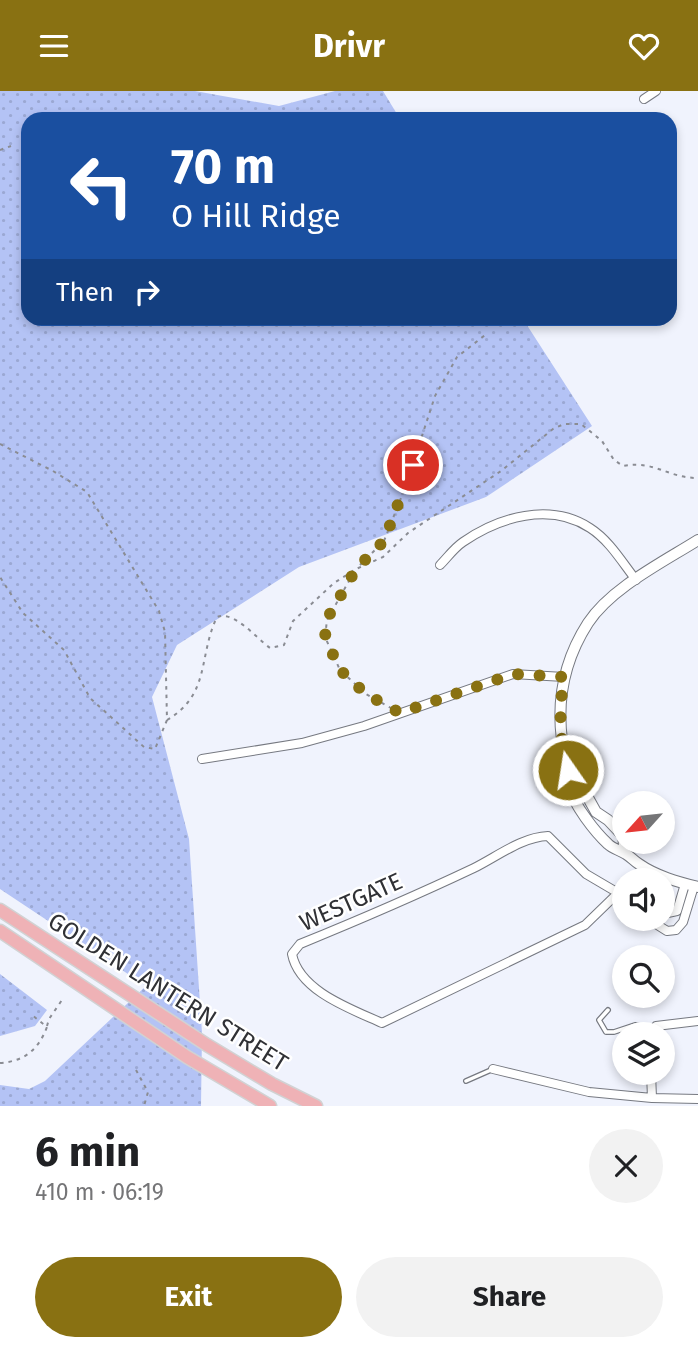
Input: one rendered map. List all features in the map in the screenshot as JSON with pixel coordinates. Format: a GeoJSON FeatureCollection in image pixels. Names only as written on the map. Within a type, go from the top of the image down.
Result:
{"type":"FeatureCollection","features":[{"type":"Feature","properties":{"kind":"main road","name":"GOLDEN LANTERN STREET"},"geometry":{"type":"LineString","coordinates":[[0,910],[206,1045],[316,1106]]}},
{"type":"Feature","properties":{"kind":"main road","name":"GOLDEN LANTERN STREET"},"geometry":{"type":"LineString","coordinates":[[0,931],[187,1057],[270,1106]]}},
{"type":"Feature","properties":{"kind":"street"},"geometry":{"type":"LineString","coordinates":[[644,99],[656,91]]}},
{"type":"Feature","properties":{"kind":"street"},"geometry":{"type":"LineString","coordinates":[[440,565],[461,543],[487,529],[520,515],[542,514],[574,520],[588,527],[602,537],[636,580]]}},
{"type":"Feature","properties":{"kind":"street"},"geometry":{"type":"LineString","coordinates":[[612,847],[584,814],[569,787],[568,770],[561,745],[560,707],[564,677],[577,643],[590,621],[611,599],[698,540]]}},
{"type":"Feature","properties":{"kind":"street"},"geometry":{"type":"LineString","coordinates":[[202,759],[302,743],[364,726],[513,674],[564,677]]}},
{"type":"Feature","properties":{"kind":"street"},"geometry":{"type":"LineString","coordinates":[[568,770],[577,779],[596,812],[612,824]]}},
{"type":"Feature","properties":{"kind":"street","name":"WESTGATE"},"geometry":{"type":"LineString","coordinates":[[548,836],[586,874],[622,895],[585,925],[382,1023],[331,1000],[295,969],[292,954],[300,944],[385,909],[535,837],[548,836]]}},
{"type":"Feature","properties":{"kind":"street"},"geometry":{"type":"LineString","coordinates":[[626,854],[660,876],[692,886]]}},
{"type":"Feature","properties":{"kind":"street"},"geometry":{"type":"LineString","coordinates":[[675,911],[692,886]]}},
{"type":"Feature","properties":{"kind":"street"},"geometry":{"type":"LineString","coordinates":[[675,930],[683,922],[692,886]]}},
{"type":"Feature","properties":{"kind":"street"},"geometry":{"type":"LineString","coordinates":[[675,1023],[698,1021]]}},
{"type":"Feature","properties":{"kind":"street"},"geometry":{"type":"LineString","coordinates":[[493,1069],[565,1088],[652,1098],[698,1099]]}},
{"type":"Feature","properties":{"kind":"street"},"geometry":{"type":"LineString","coordinates":[[651,1085],[652,1098]]}},
{"type":"Feature","properties":{"kind":"lane"},"geometry":{"type":"LineString","coordinates":[[608,1010],[599,1020],[606,1032],[612,1032]]}},
{"type":"Feature","properties":{"kind":"lane"},"geometry":{"type":"LineString","coordinates":[[466,1081],[478,1073],[493,1069]]}},
{"type":"Feature","properties":{"kind":"path"},"geometry":{"type":"LineString","coordinates":[[0,150],[11,146]]}},
{"type":"Feature","properties":{"kind":"path"},"geometry":{"type":"LineString","coordinates":[[400,713],[366,694],[340,670],[325,637],[327,619],[356,569],[384,541],[405,488],[435,396],[451,366],[457,356],[485,335]]}},
{"type":"Feature","properties":{"kind":"path"},"geometry":{"type":"LineString","coordinates":[[167,720],[184,708],[195,692],[217,617],[229,616],[270,648],[281,647],[286,643],[293,621],[334,583],[383,557],[408,533],[501,471],[564,424],[582,424],[602,441],[614,460],[623,466],[640,463],[684,477],[698,478]]}},
{"type":"Feature","properties":{"kind":"path"},"geometry":{"type":"LineString","coordinates":[[0,444],[87,492],[159,611],[165,632],[167,720],[155,749],[144,747],[90,698],[64,650],[23,613],[0,577]]}},
{"type":"Feature","properties":{"kind":"path"},"geometry":{"type":"LineString","coordinates":[[0,1063],[12,1062],[40,1044],[49,1019],[64,997]]}},
{"type":"Feature","properties":{"kind":"path"},"geometry":{"type":"LineString","coordinates":[[32,1015],[47,1027]]}},
{"type":"Feature","properties":{"kind":"path"},"geometry":{"type":"LineString","coordinates":[[136,1070],[148,1093],[144,1106]]}},
{"type":"Feature","properties":{"kind":"shaded area"},"geometry":{"type":"Polygon","coordinates":[[[0,91],[195,91],[279,106],[335,91],[383,91],[396,112],[21,112],[21,326],[528,326],[592,426],[486,497],[299,567],[177,645],[152,697],[189,839],[202,1033],[201,1106],[0,1106],[0,1085],[29,1089],[45,1081],[146,986],[0,889],[0,91]]]}},
{"type":"Feature","properties":{"kind":"shaded area"},"geometry":{"type":"Polygon","coordinates":[[[0,974],[47,1010],[35,1026],[0,1036],[0,974]]]}},
{"type":"Feature","properties":{"kind":"route"},"geometry":{"type":"LineString","coordinates":[[413,465],[384,541],[356,569],[327,619],[325,637],[340,670],[366,694],[400,713],[513,674],[564,677],[560,707],[561,745],[568,770]]}}]}
